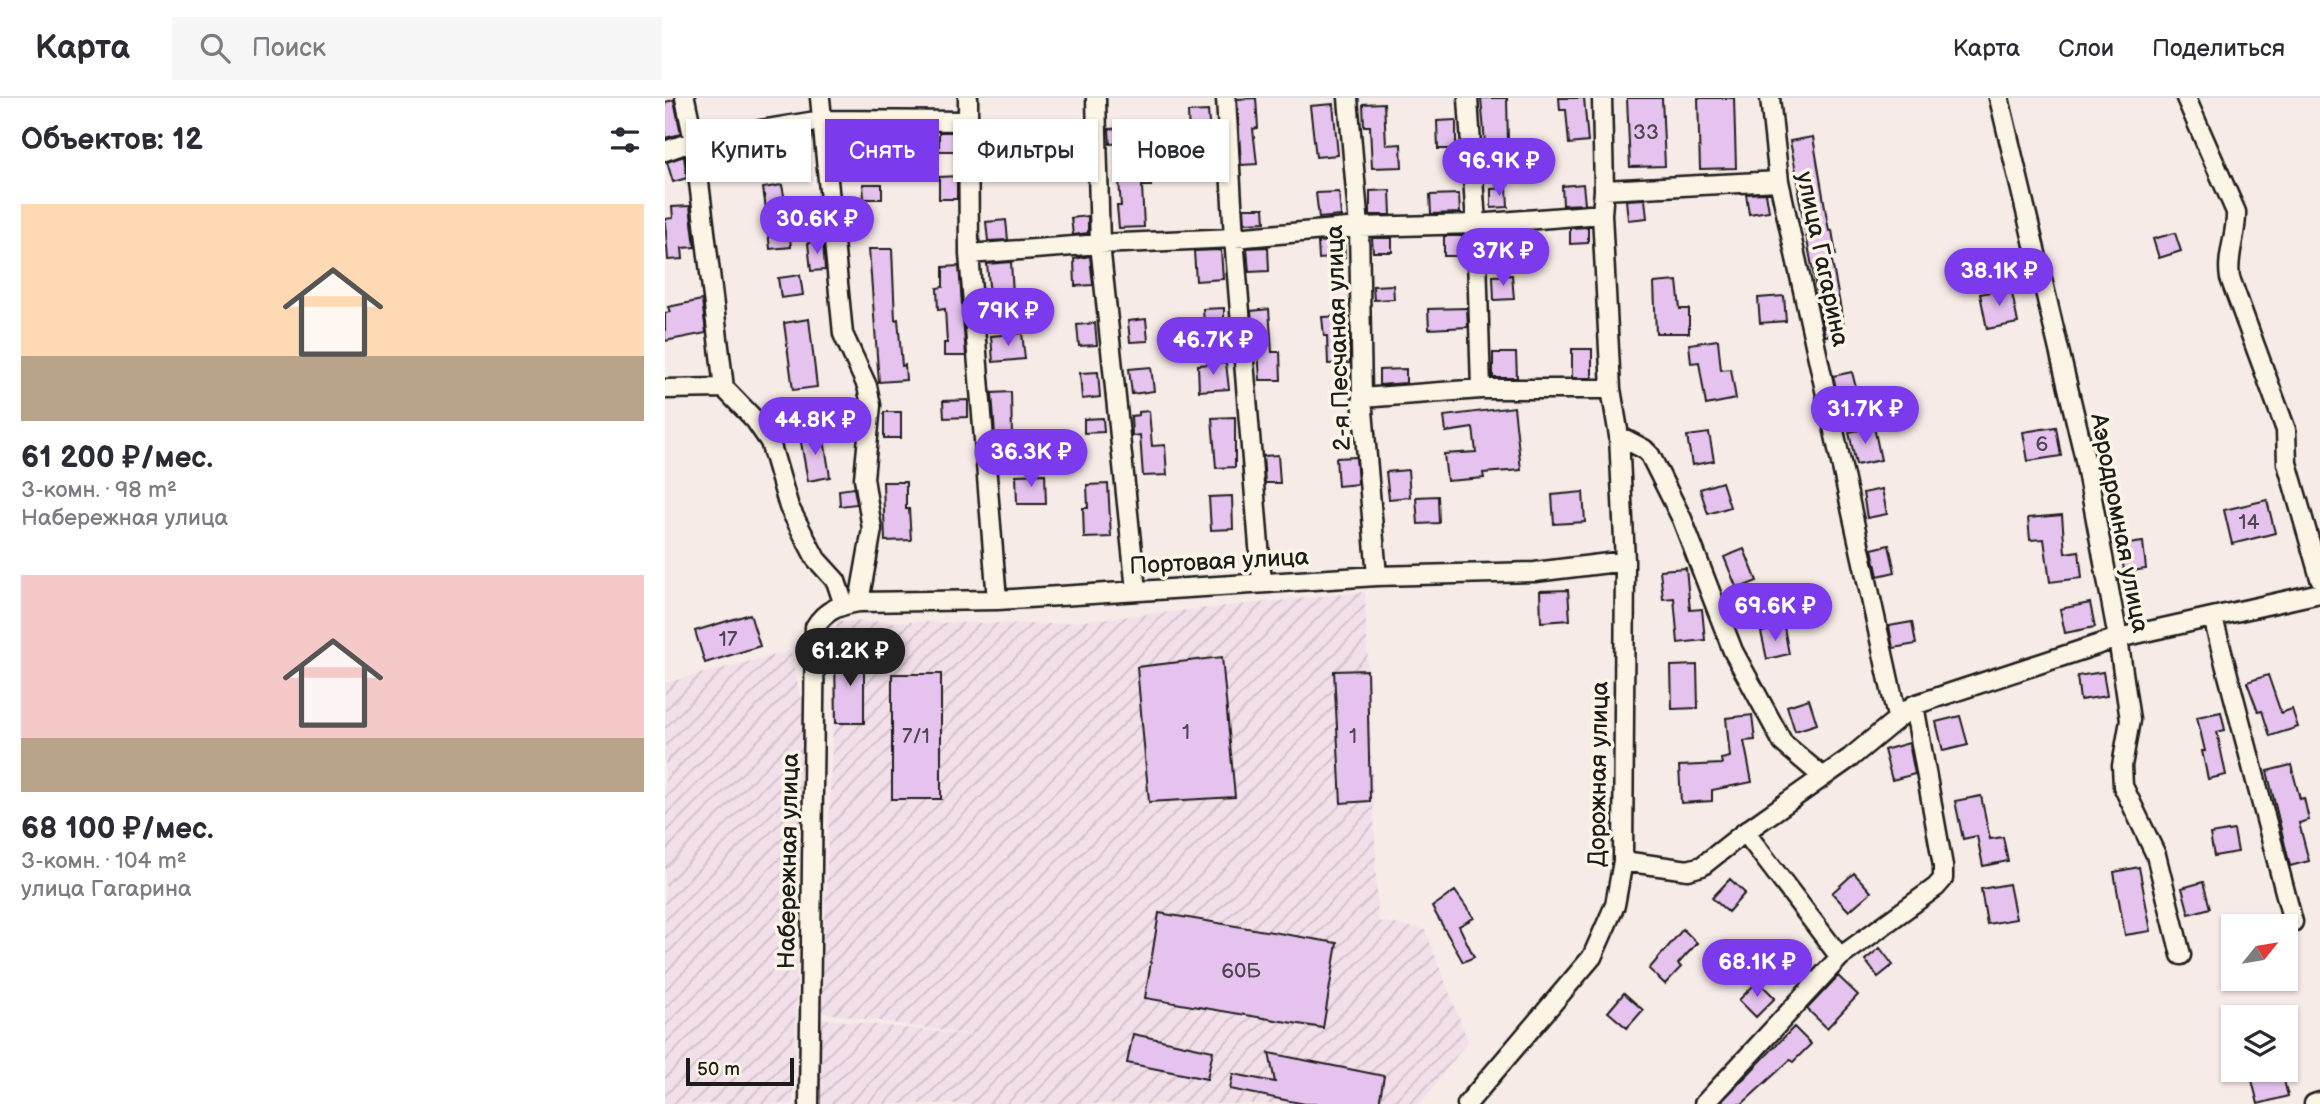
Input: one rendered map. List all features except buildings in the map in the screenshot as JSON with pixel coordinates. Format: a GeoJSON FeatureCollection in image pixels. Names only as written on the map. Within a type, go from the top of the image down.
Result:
{"type":"FeatureCollection","features":[{"type":"Feature","properties":{"kind":"street"},"geometry":{"type":"LineString","coordinates":[[685,98],[689,119]]}},
{"type":"Feature","properties":{"kind":"street"},"geometry":{"type":"LineString","coordinates":[[820,98],[843,334],[867,386],[871,405],[864,478],[873,529],[852,603]]}},
{"type":"Feature","properties":{"kind":"street"},"geometry":{"type":"LineString","coordinates":[[968,98],[970,119]]}},
{"type":"Feature","properties":{"kind":"street"},"geometry":{"type":"LineString","coordinates":[[1096,98],[1100,244],[1136,590]]}},
{"type":"Feature","properties":{"kind":"street"},"geometry":{"type":"LineString","coordinates":[[1226,98],[1234,238],[1262,583]]}},
{"type":"Feature","properties":{"kind":"street","name":"2-я Песчаная улица"},"geometry":{"type":"LineString","coordinates":[[1348,98],[1359,227],[1362,398],[1377,576]]}},
{"type":"Feature","properties":{"kind":"street"},"geometry":{"type":"LineString","coordinates":[[1468,98],[1476,224],[1481,389]]}},
{"type":"Feature","properties":{"kind":"street","name":"Дорожная улица"},"geometry":{"type":"LineString","coordinates":[[1467,1104],[1592,957],[1615,905],[1623,861],[1625,561],[1619,436],[1611,389],[1602,215],[1602,98]]}},
{"type":"Feature","properties":{"kind":"street","name":"улица Гагарина"},"geometry":{"type":"LineString","coordinates":[[1770,98],[1779,181],[1897,717]]}},
{"type":"Feature","properties":{"kind":"street","name":"Аэродромная улица"},"geometry":{"type":"LineString","coordinates":[[2000,98],[2084,455],[2118,638],[2130,720],[2122,766],[2123,786],[2156,855],[2181,955]]}},
{"type":"Feature","properties":{"kind":"street"},"geometry":{"type":"LineString","coordinates":[[2186,98],[2236,212],[2237,226],[2229,264],[2229,278],[2286,430],[2287,463],[2320,578]]}},
{"type":"Feature","properties":{"kind":"street"},"geometry":{"type":"LineString","coordinates":[[811,122],[953,121]]}},
{"type":"Feature","properties":{"kind":"street"},"geometry":{"type":"LineString","coordinates":[[665,151],[686,144]]}},
{"type":"Feature","properties":{"kind":"street"},"geometry":{"type":"LineString","coordinates":[[1604,190],[1779,181]]}},
{"type":"Feature","properties":{"kind":"street"},"geometry":{"type":"LineString","coordinates":[[699,182],[724,388],[755,420],[770,442],[789,507],[816,558],[852,603]]}},
{"type":"Feature","properties":{"kind":"street"},"geometry":{"type":"LineString","coordinates":[[970,182],[969,254],[997,600]]}},
{"type":"Feature","properties":{"kind":"street"},"geometry":{"type":"LineString","coordinates":[[969,254],[1234,238],[1359,227],[1476,224],[1602,215]]}},
{"type":"Feature","properties":{"kind":"street"},"geometry":{"type":"LineString","coordinates":[[665,389],[724,388]]}},
{"type":"Feature","properties":{"kind":"street"},"geometry":{"type":"LineString","coordinates":[[1362,398],[1481,389],[1611,389]]}},
{"type":"Feature","properties":{"kind":"street"},"geometry":{"type":"LineString","coordinates":[[1619,436],[1646,450],[1650,455],[1682,519],[1733,650],[1776,732],[1793,752],[1823,777]]}},
{"type":"Feature","properties":{"kind":"street","name":"Портовая улица"},"geometry":{"type":"LineString","coordinates":[[820,619],[825,614],[852,603],[997,600],[1377,576],[1535,572],[1625,561]]}},
{"type":"Feature","properties":{"kind":"street"},"geometry":{"type":"LineString","coordinates":[[1623,861],[1692,870],[1708,863],[1745,832],[1850,758],[1914,705],[2118,638],[2320,593]]}},
{"type":"Feature","properties":{"kind":"street"},"geometry":{"type":"LineString","coordinates":[[2213,618],[2291,914]]}},
{"type":"Feature","properties":{"kind":"street","name":"Набережная улица"},"geometry":{"type":"LineString","coordinates":[[809,1104],[815,627],[820,619]]}},
{"type":"Feature","properties":{"kind":"street"},"geometry":{"type":"LineString","coordinates":[[1704,1104],[1840,957],[1936,887],[1943,879],[1943,866],[1914,705]]}},
{"type":"Feature","properties":{"kind":"street"},"geometry":{"type":"LineString","coordinates":[[1745,832],[1840,957]]}},
{"type":"Feature","properties":{"kind":"street"},"geometry":{"type":"LineString","coordinates":[[2314,1104],[2320,1102]]}},
{"type":"Feature","properties":{"kind":"shaded area"},"geometry":{"type":"Polygon","coordinates":[[[1365,592],[1378,921],[1425,930],[1468,1041],[1420,1104],[812,1104],[818,1018],[990,1038],[821,1012],[837,621],[1052,624],[1365,592]]]}},
{"type":"Feature","properties":{"kind":"shaded area"},"geometry":{"type":"Polygon","coordinates":[[[791,651],[804,718],[793,1104],[665,1104],[665,683],[791,651]]]}}]}
